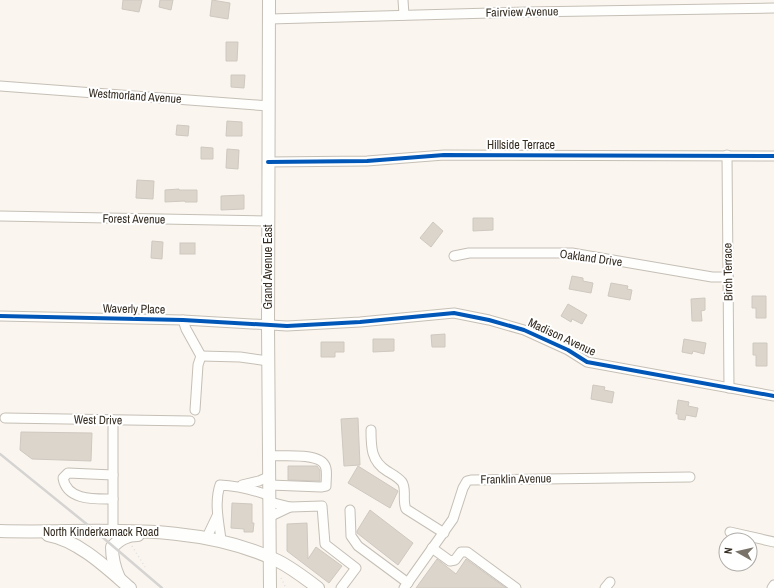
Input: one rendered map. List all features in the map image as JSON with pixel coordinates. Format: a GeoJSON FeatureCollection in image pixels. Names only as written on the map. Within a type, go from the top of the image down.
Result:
{"type":"FeatureCollection","features":[{"type":"Feature","properties":{"kind":"main road","name":"Grand Avenue East"},"geometry":{"type":"LineString","coordinates":[[269,0],[268,456],[270,588]]}},
{"type":"Feature","properties":{"kind":"main road","name":"North Kinderkamack Road"},"geometry":{"type":"LineString","coordinates":[[0,531],[35,532],[113,530],[167,533],[221,540],[254,550],[270,557],[297,572],[318,588]]}},
{"type":"Feature","properties":{"kind":"main road"},"geometry":{"type":"LineString","coordinates":[[113,530],[112,560],[119,579]]}},
{"type":"Feature","properties":{"kind":"main road"},"geometry":{"type":"LineString","coordinates":[[35,532],[53,536],[69,542],[86,552],[130,588]]}},
{"type":"Feature","properties":{"kind":"main road"},"geometry":{"type":"LineString","coordinates":[[112,547],[119,540],[130,535],[167,533]]}},
{"type":"Feature","properties":{"kind":"street"},"geometry":{"type":"LineString","coordinates":[[403,0],[404,15]]}},
{"type":"Feature","properties":{"kind":"street","name":"Fairview Avenue"},"geometry":{"type":"LineString","coordinates":[[269,19],[735,4],[774,8]]}},
{"type":"Feature","properties":{"kind":"street","name":"Westmorland Avenue"},"geometry":{"type":"LineString","coordinates":[[0,86],[269,106]]}},
{"type":"Feature","properties":{"kind":"street","name":"Hillside Terrace"},"geometry":{"type":"LineString","coordinates":[[268,162],[367,161],[444,155],[774,156]]}},
{"type":"Feature","properties":{"kind":"street","name":"Birch Terrace"},"geometry":{"type":"LineString","coordinates":[[727,155],[730,388]]}},
{"type":"Feature","properties":{"kind":"street","name":"Forest Avenue"},"geometry":{"type":"LineString","coordinates":[[0,216],[268,221]]}},
{"type":"Feature","properties":{"kind":"street","name":"Oakland Drive"},"geometry":{"type":"LineString","coordinates":[[454,256],[469,253],[572,253],[712,277],[728,277]]}},
{"type":"Feature","properties":{"kind":"street","name":"Madison Avenue"},"geometry":{"type":"LineString","coordinates":[[268,325],[287,326],[360,322],[454,313],[489,320],[524,330],[568,350],[587,362],[774,396]]}},
{"type":"Feature","properties":{"kind":"street","name":"Waverly Place"},"geometry":{"type":"LineString","coordinates":[[0,316],[183,320],[268,325]]}},
{"type":"Feature","properties":{"kind":"street"},"geometry":{"type":"LineString","coordinates":[[183,320],[186,329],[201,356],[198,365],[195,410]]}},
{"type":"Feature","properties":{"kind":"street"},"geometry":{"type":"LineString","coordinates":[[201,356],[244,358],[268,361]]}},
{"type":"Feature","properties":{"kind":"street","name":"West Drive"},"geometry":{"type":"LineString","coordinates":[[5,418],[190,421]]}},
{"type":"Feature","properties":{"kind":"street"},"geometry":{"type":"LineString","coordinates":[[113,530],[114,420]]}},
{"type":"Feature","properties":{"kind":"street"},"geometry":{"type":"LineString","coordinates":[[370,430],[373,457],[381,467],[403,483],[406,509],[444,533]]}},
{"type":"Feature","properties":{"kind":"street"},"geometry":{"type":"LineString","coordinates":[[221,540],[217,515],[217,494],[220,485],[269,490],[326,486],[326,468],[324,463],[315,457],[268,456]]}},
{"type":"Feature","properties":{"kind":"street"},"geometry":{"type":"LineString","coordinates":[[113,475],[68,473],[63,478],[64,484],[72,493],[80,497],[113,499]]}},
{"type":"Feature","properties":{"kind":"street","name":"Franklin Avenue"},"geometry":{"type":"LineString","coordinates":[[406,585],[454,519],[463,488],[467,481],[690,477]]}},
{"type":"Feature","properties":{"kind":"street"},"geometry":{"type":"LineString","coordinates":[[238,486],[259,481],[290,507]]}},
{"type":"Feature","properties":{"kind":"street"},"geometry":{"type":"LineString","coordinates":[[269,517],[290,507],[322,506],[325,544],[356,568],[341,588]]}},
{"type":"Feature","properties":{"kind":"street"},"geometry":{"type":"LineString","coordinates":[[350,510],[351,536],[358,546],[406,585]]}},
{"type":"Feature","properties":{"kind":"street"},"geometry":{"type":"LineString","coordinates":[[207,538],[217,515]]}},
{"type":"Feature","properties":{"kind":"street"},"geometry":{"type":"LineString","coordinates":[[758,538],[774,542]]}},
{"type":"Feature","properties":{"kind":"street"},"geometry":{"type":"LineString","coordinates":[[432,548],[450,561],[455,560],[461,552],[467,552],[516,588]]}},
{"type":"Feature","properties":{"kind":"path"},"geometry":{"type":"LineString","coordinates":[[130,543],[145,566]]}},
{"type":"Feature","properties":{"kind":"path"},"geometry":{"type":"LineString","coordinates":[[281,578],[286,588]]}},
{"type":"Feature","properties":{"kind":"building"},"geometry":{"type":"Polygon","coordinates":[[[123,0],[142,0],[139,12],[122,9],[123,0]]]}},
{"type":"Feature","properties":{"kind":"building"},"geometry":{"type":"Polygon","coordinates":[[[160,0],[173,0],[171,10],[159,7],[160,0]]]}},
{"type":"Feature","properties":{"kind":"building"},"geometry":{"type":"Polygon","coordinates":[[[212,0],[230,3],[228,19],[210,16],[212,0]]]}},
{"type":"Feature","properties":{"kind":"building"},"geometry":{"type":"Polygon","coordinates":[[[226,42],[238,42],[237,61],[226,61],[226,42]]]}},
{"type":"Feature","properties":{"kind":"building"},"geometry":{"type":"Polygon","coordinates":[[[231,75],[245,75],[244,88],[231,87],[231,75]]]}},
{"type":"Feature","properties":{"kind":"building"},"geometry":{"type":"Polygon","coordinates":[[[227,121],[242,122],[242,136],[226,136],[227,121]]]}},
{"type":"Feature","properties":{"kind":"building"},"geometry":{"type":"Polygon","coordinates":[[[177,125],[189,126],[188,136],[176,135],[177,125]]]}},
{"type":"Feature","properties":{"kind":"building"},"geometry":{"type":"Polygon","coordinates":[[[201,147],[213,148],[213,159],[201,159],[201,147]]]}},
{"type":"Feature","properties":{"kind":"building"},"geometry":{"type":"Polygon","coordinates":[[[227,149],[239,150],[238,169],[226,168],[227,149]]]}},
{"type":"Feature","properties":{"kind":"building"},"geometry":{"type":"Polygon","coordinates":[[[137,180],[154,181],[153,199],[136,198],[137,180]]]}},
{"type":"Feature","properties":{"kind":"building"},"geometry":{"type":"Polygon","coordinates":[[[165,190],[197,190],[197,202],[165,202],[165,190]]]}},
{"type":"Feature","properties":{"kind":"building"},"geometry":{"type":"Polygon","coordinates":[[[244,195],[244,209],[221,210],[221,196],[244,195]]]}},
{"type":"Feature","properties":{"kind":"building"},"geometry":{"type":"Polygon","coordinates":[[[473,218],[493,218],[493,230],[473,231],[473,218]]]}},
{"type":"Feature","properties":{"kind":"building"},"geometry":{"type":"Polygon","coordinates":[[[433,222],[443,231],[431,247],[420,238],[433,222]]]}},
{"type":"Feature","properties":{"kind":"building"},"geometry":{"type":"Polygon","coordinates":[[[152,241],[163,242],[162,259],[151,258],[152,241]]]}},
{"type":"Feature","properties":{"kind":"building"},"geometry":{"type":"Polygon","coordinates":[[[180,243],[195,243],[195,254],[180,254],[180,243]]]}},
{"type":"Feature","properties":{"kind":"building"},"geometry":{"type":"Polygon","coordinates":[[[572,276],[583,278],[583,281],[593,283],[591,293],[569,289],[572,276]]]}},
{"type":"Feature","properties":{"kind":"building"},"geometry":{"type":"Polygon","coordinates":[[[611,283],[628,286],[627,289],[632,290],[630,300],[608,296],[611,283]]]}},
{"type":"Feature","properties":{"kind":"building"},"geometry":{"type":"Polygon","coordinates":[[[752,296],[766,296],[766,318],[756,318],[756,308],[752,308],[752,296]]]}},
{"type":"Feature","properties":{"kind":"building"},"geometry":{"type":"Polygon","coordinates":[[[705,298],[705,310],[701,311],[702,321],[692,321],[691,299],[705,298]]]}},
{"type":"Feature","properties":{"kind":"building"},"geometry":{"type":"Polygon","coordinates":[[[568,304],[587,315],[582,324],[572,319],[571,322],[561,316],[568,304]]]}},
{"type":"Feature","properties":{"kind":"building"},"geometry":{"type":"Polygon","coordinates":[[[445,334],[445,347],[432,347],[431,335],[445,334]]]}},
{"type":"Feature","properties":{"kind":"building"},"geometry":{"type":"Polygon","coordinates":[[[373,339],[394,339],[394,351],[373,352],[373,339]]]}},
{"type":"Feature","properties":{"kind":"building"},"geometry":{"type":"Polygon","coordinates":[[[684,339],[706,343],[704,354],[693,351],[692,354],[682,352],[684,339]]]}},
{"type":"Feature","properties":{"kind":"building"},"geometry":{"type":"Polygon","coordinates":[[[321,342],[344,342],[344,352],[335,352],[335,357],[321,357],[321,342]]]}},
{"type":"Feature","properties":{"kind":"building"},"geometry":{"type":"Polygon","coordinates":[[[753,343],[767,343],[767,366],[756,366],[756,355],[753,355],[753,343]]]}},
{"type":"Feature","properties":{"kind":"building"},"geometry":{"type":"Polygon","coordinates":[[[593,385],[605,387],[604,390],[614,392],[612,403],[591,399],[593,385]]]}},
{"type":"Feature","properties":{"kind":"building"},"geometry":{"type":"Polygon","coordinates":[[[678,400],[689,402],[688,406],[698,408],[696,417],[686,415],[685,420],[678,419],[678,414],[676,414],[678,400]]]}},
{"type":"Feature","properties":{"kind":"building"},"geometry":{"type":"Polygon","coordinates":[[[358,418],[360,465],[344,466],[341,419],[358,418]]]}},
{"type":"Feature","properties":{"kind":"building"},"geometry":{"type":"Polygon","coordinates":[[[21,432],[92,433],[91,461],[32,459],[20,450],[21,432]]]}},
{"type":"Feature","properties":{"kind":"building"},"geometry":{"type":"Polygon","coordinates":[[[288,466],[317,466],[320,470],[320,481],[288,480],[288,466]]]}},
{"type":"Feature","properties":{"kind":"building"},"geometry":{"type":"Polygon","coordinates":[[[358,466],[398,491],[390,508],[348,483],[358,466]]]}},
{"type":"Feature","properties":{"kind":"building"},"geometry":{"type":"Polygon","coordinates":[[[232,503],[252,504],[252,523],[254,523],[253,532],[244,532],[244,529],[231,528],[232,503]]]}},
{"type":"Feature","properties":{"kind":"building"},"geometry":{"type":"Polygon","coordinates":[[[370,510],[413,543],[398,565],[357,533],[370,510]]]}},
{"type":"Feature","properties":{"kind":"building"},"geometry":{"type":"Polygon","coordinates":[[[307,523],[308,559],[316,547],[342,566],[329,583],[287,551],[287,524],[307,523]]]}},
{"type":"Feature","properties":{"kind":"building"},"geometry":{"type":"Polygon","coordinates":[[[437,559],[456,574],[466,559],[506,588],[416,588],[437,559]]]}},
{"type":"Feature","properties":{"kind":"railway"},"geometry":{"type":"LineString","coordinates":[[0,454],[94,530],[162,588]]}},
{"type":"Feature","properties":{"kind":"cycle path"},"geometry":{"type":"LineString","coordinates":[[268,162],[367,161],[444,155],[774,156]]}},
{"type":"Feature","properties":{"kind":"cycle path"},"geometry":{"type":"LineString","coordinates":[[0,316],[183,320],[287,326],[360,322],[454,313],[489,320],[524,330],[568,350],[587,362],[774,396]]}}]}
